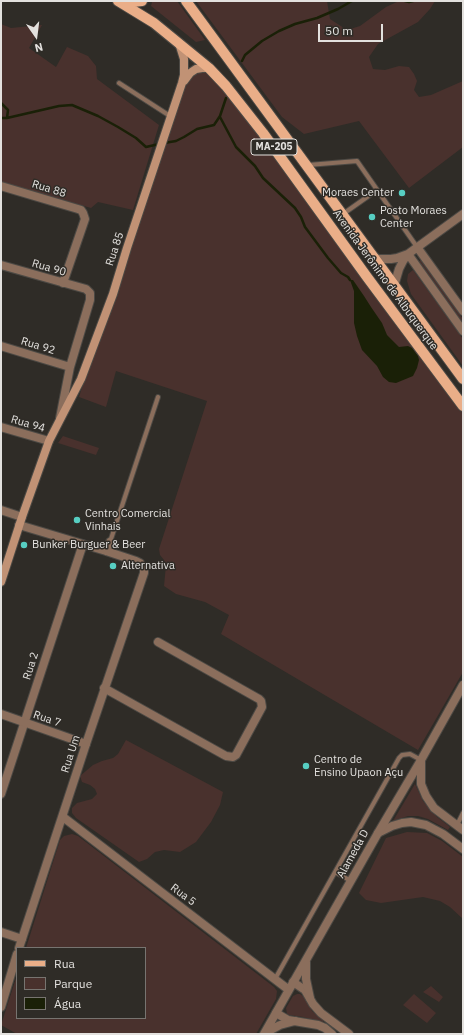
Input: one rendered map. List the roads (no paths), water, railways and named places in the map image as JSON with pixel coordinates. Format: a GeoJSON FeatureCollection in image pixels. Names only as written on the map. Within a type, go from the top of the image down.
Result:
{"type":"FeatureCollection","features":[{"type":"Feature","properties":{"kind":"main road","name":"Avenida Jerônimo de Albuquerque"},"geometry":{"type":"LineString","coordinates":[[118,1],[154,23],[209,68],[226,86],[263,133],[463,406]]}},
{"type":"Feature","properties":{"kind":"main road"},"geometry":{"type":"LineString","coordinates":[[122,1],[142,1]]}},
{"type":"Feature","properties":{"kind":"main road","name":"Avenida Jerônimo de Albuquerque"},"geometry":{"type":"LineString","coordinates":[[186,1],[463,379]]}},
{"type":"Feature","properties":{"kind":"main road","name":"Rua 85"},"geometry":{"type":"LineString","coordinates":[[1,582],[22,516],[49,441],[77,388],[113,294],[182,83],[184,75],[184,59],[179,43]]}},
{"type":"Feature","properties":{"kind":"main road","name":"Rua 85"},"geometry":{"type":"LineString","coordinates":[[182,83],[190,73],[202,68],[209,68]]}},
{"type":"Feature","properties":{"kind":"street","name":"Rua 88"},"geometry":{"type":"LineString","coordinates":[[1,186],[78,209],[83,213],[84,219],[63,283]]}},
{"type":"Feature","properties":{"kind":"street"},"geometry":{"type":"LineString","coordinates":[[394,286],[399,268],[408,254],[463,214]]}},
{"type":"Feature","properties":{"kind":"street"},"geometry":{"type":"LineString","coordinates":[[417,247],[463,311]]}},
{"type":"Feature","properties":{"kind":"street"},"geometry":{"type":"LineString","coordinates":[[373,257],[379,259],[391,259],[408,254]]}},
{"type":"Feature","properties":{"kind":"street"},"geometry":{"type":"LineString","coordinates":[[408,254],[463,331]]}},
{"type":"Feature","properties":{"kind":"street","name":"Rua 90"},"geometry":{"type":"LineString","coordinates":[[1,265],[86,289],[90,293]]}},
{"type":"Feature","properties":{"kind":"street","name":"Rua 85"},"geometry":{"type":"LineString","coordinates":[[60,418],[70,367],[90,300],[90,293]]}},
{"type":"Feature","properties":{"kind":"street","name":"Rua 92"},"geometry":{"type":"LineString","coordinates":[[1,346],[70,367]]}},
{"type":"Feature","properties":{"kind":"street","name":"Rua 94"},"geometry":{"type":"LineString","coordinates":[[1,427],[49,441]]}},
{"type":"Feature","properties":{"kind":"street"},"geometry":{"type":"LineString","coordinates":[[1,510],[22,516]]}},
{"type":"Feature","properties":{"kind":"street"},"geometry":{"type":"LineString","coordinates":[[19,525],[106,551],[110,542]]}},
{"type":"Feature","properties":{"kind":"street","name":"Rua 2"},"geometry":{"type":"LineString","coordinates":[[1,794],[82,544]]}},
{"type":"Feature","properties":{"kind":"street","name":"Rua Um"},"geometry":{"type":"LineString","coordinates":[[19,947],[104,688],[144,573],[143,566],[140,563],[106,551]]}},
{"type":"Feature","properties":{"kind":"street"},"geometry":{"type":"LineString","coordinates":[[104,688],[226,756],[232,757],[236,755],[262,707],[261,701],[158,642]]}},
{"type":"Feature","properties":{"kind":"street","name":"Alameda D"},"geometry":{"type":"LineString","coordinates":[[264,1033],[463,685]]}},
{"type":"Feature","properties":{"kind":"street","name":"Rua 7"},"geometry":{"type":"LineString","coordinates":[[1,714],[86,744]]}},
{"type":"Feature","properties":{"kind":"street"},"geometry":{"type":"LineString","coordinates":[[421,760],[421,784],[426,796],[434,808],[460,827]]}},
{"type":"Feature","properties":{"kind":"street","name":"Rua 5"},"geometry":{"type":"LineString","coordinates":[[63,817],[275,979],[291,986],[303,988],[321,1013],[349,1034]]}},
{"type":"Feature","properties":{"kind":"street"},"geometry":{"type":"LineString","coordinates":[[378,833],[392,826],[411,822],[426,825],[443,834],[463,849]]}},
{"type":"Feature","properties":{"kind":"street"},"geometry":{"type":"LineString","coordinates":[[1,932],[22,939]]}},
{"type":"Feature","properties":{"kind":"street"},"geometry":{"type":"LineString","coordinates":[[1,1007],[16,957]]}},
{"type":"Feature","properties":{"kind":"street"},"geometry":{"type":"LineString","coordinates":[[307,960],[306,980],[310,998]]}},
{"type":"Feature","properties":{"kind":"street"},"geometry":{"type":"LineString","coordinates":[[276,1013],[286,1019],[318,1025],[325,1028],[332,1034]]}},
{"type":"Feature","properties":{"kind":"street"},"geometry":{"type":"LineString","coordinates":[[264,1033],[280,1025],[295,1021]]}},
{"type":"Feature","properties":{"kind":"lane"},"geometry":{"type":"LineString","coordinates":[[119,83],[171,117]]}},
{"type":"Feature","properties":{"kind":"lane"},"geometry":{"type":"LineString","coordinates":[[306,165],[357,161],[417,247]]}},
{"type":"Feature","properties":{"kind":"lane"},"geometry":{"type":"LineString","coordinates":[[342,215],[377,190]]}},
{"type":"Feature","properties":{"kind":"lane"},"geometry":{"type":"LineString","coordinates":[[110,542],[158,397]]}},
{"type":"Feature","properties":{"kind":"lane"},"geometry":{"type":"LineString","coordinates":[[275,979],[399,758],[402,755],[410,754],[421,760]]}},
{"type":"Feature","properties":{"kind":"lane"},"geometry":{"type":"LineString","coordinates":[[460,827],[463,813]]}},
{"type":"Feature","properties":{"kind":"lane"},"geometry":{"type":"LineString","coordinates":[[335,872],[351,880]]}},
{"type":"Feature","properties":{"kind":"water"},"geometry":{"type":"Polygon","coordinates":[[[350,280],[353,280],[364,296],[382,323],[387,335],[399,347],[408,346],[412,348],[418,356],[419,360],[417,368],[413,376],[396,383],[389,382],[383,377],[377,366],[362,350],[354,323],[354,291],[350,280]]]}},
{"type":"Feature","properties":{"kind":"waterway"},"geometry":{"type":"LineString","coordinates":[[242,61],[245,55],[262,41],[279,31],[295,24],[317,18],[352,1]]}},
{"type":"Feature","properties":{"kind":"waterway"},"geometry":{"type":"LineString","coordinates":[[405,1],[413,1]]}},
{"type":"Feature","properties":{"kind":"waterway"},"geometry":{"type":"LineString","coordinates":[[164,143],[176,141],[197,129],[214,125],[220,116],[226,98]]}},
{"type":"Feature","properties":{"kind":"waterway"},"geometry":{"type":"LineString","coordinates":[[1,103],[8,110],[7,118]]}},
{"type":"Feature","properties":{"kind":"waterway"},"geometry":{"type":"LineString","coordinates":[[1,118],[7,118],[59,106],[72,105],[98,116],[118,127],[136,138],[146,147],[159,144]]}},
{"type":"Feature","properties":{"kind":"waterway"},"geometry":{"type":"LineString","coordinates":[[220,117],[236,147],[255,166],[263,178],[295,208],[305,227],[328,258],[341,273],[350,280]]}},
{"type":"Feature","properties":{"kind":"place","name":"Moraes Center"},"geometry":{"type":"Point","coordinates":[402,193]}},
{"type":"Feature","properties":{"kind":"place","name":"Posto Moraes Center"},"geometry":{"type":"Point","coordinates":[372,217]}},
{"type":"Feature","properties":{"kind":"place","name":"Centro Comercial Vinhais"},"geometry":{"type":"Point","coordinates":[77,520]}},
{"type":"Feature","properties":{"kind":"place","name":"Bunker Burguer & Beer"},"geometry":{"type":"Point","coordinates":[24,545]}},
{"type":"Feature","properties":{"kind":"place","name":"Alternativa"},"geometry":{"type":"Point","coordinates":[113,566]}},
{"type":"Feature","properties":{"kind":"place","name":"Centro de Ensino Upaon Açu"},"geometry":{"type":"Point","coordinates":[306,766]}}]}
